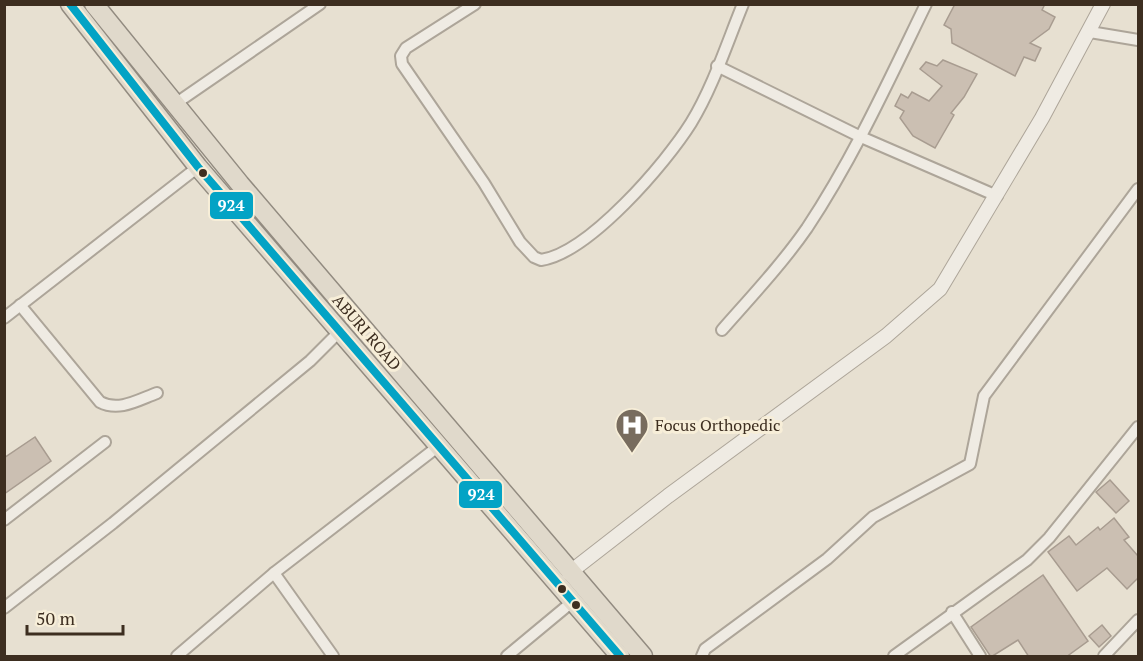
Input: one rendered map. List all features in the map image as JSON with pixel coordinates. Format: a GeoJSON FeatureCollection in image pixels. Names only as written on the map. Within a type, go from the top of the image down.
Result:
{"type":"FeatureCollection","features":[{"type":"Feature","properties":{"kind":"highway","name":"ABURI ROAD"},"geometry":{"type":"LineString","coordinates":[[70,4],[198,167],[339,332],[440,445],[620,657]]}},
{"type":"Feature","properties":{"kind":"highway","name":"ABURI ROAD"},"geometry":{"type":"LineString","coordinates":[[94,4],[175,104],[569,573],[644,657]]}},
{"type":"Feature","properties":{"kind":"highway"},"geometry":{"type":"LineString","coordinates":[[356,351],[372,337]]}},
{"type":"Feature","properties":{"kind":"street"},"geometry":{"type":"LineString","coordinates":[[175,104],[320,4]]}},
{"type":"Feature","properties":{"kind":"street"},"geometry":{"type":"LineString","coordinates":[[475,4],[406,48],[401,56],[402,64],[520,242],[534,257],[541,260],[550,259],[565,251],[597,228],[653,174],[691,122],[743,4]]}},
{"type":"Feature","properties":{"kind":"street"},"geometry":{"type":"LineString","coordinates":[[722,330],[781,262],[807,227],[861,137],[926,4]]}},
{"type":"Feature","properties":{"kind":"street"},"geometry":{"type":"LineString","coordinates":[[569,573],[668,496],[886,336],[940,289],[1090,32],[1103,4]]}},
{"type":"Feature","properties":{"kind":"street"},"geometry":{"type":"LineString","coordinates":[[1090,32],[1138,40]]}},
{"type":"Feature","properties":{"kind":"street"},"geometry":{"type":"LineString","coordinates":[[717,66],[861,137],[996,196]]}},
{"type":"Feature","properties":{"kind":"street"},"geometry":{"type":"LineString","coordinates":[[4,318],[198,167]]}},
{"type":"Feature","properties":{"kind":"street"},"geometry":{"type":"LineString","coordinates":[[702,657],[705,649],[827,559],[873,517],[970,464],[984,396],[1138,189]]}},
{"type":"Feature","properties":{"kind":"street"},"geometry":{"type":"LineString","coordinates":[[20,305],[99,402],[109,407],[119,406],[157,393]]}},
{"type":"Feature","properties":{"kind":"street"},"geometry":{"type":"LineString","coordinates":[[4,608],[113,524],[310,361],[339,332]]}},
{"type":"Feature","properties":{"kind":"street"},"geometry":{"type":"LineString","coordinates":[[894,657],[952,612],[1028,560],[1049,538],[1138,427]]}},
{"type":"Feature","properties":{"kind":"street"},"geometry":{"type":"LineString","coordinates":[[4,520],[105,442]]}},
{"type":"Feature","properties":{"kind":"street"},"geometry":{"type":"LineString","coordinates":[[177,657],[274,573],[440,445]]}},
{"type":"Feature","properties":{"kind":"street"},"geometry":{"type":"LineString","coordinates":[[274,573],[333,657]]}},
{"type":"Feature","properties":{"kind":"street"},"geometry":{"type":"LineString","coordinates":[[507,657],[572,602]]}},
{"type":"Feature","properties":{"kind":"street"},"geometry":{"type":"LineString","coordinates":[[952,612],[980,657]]}},
{"type":"Feature","properties":{"kind":"street"},"geometry":{"type":"LineString","coordinates":[[1104,657],[1138,620]]}},
{"type":"Feature","properties":{"kind":"building"},"geometry":{"type":"Polygon","coordinates":[[[955,4],[1045,4],[1042,10],[1055,17],[1049,29],[1030,43],[1041,48],[1035,61],[1024,57],[1015,76],[952,43],[951,29],[944,25],[955,4]]]}},
{"type":"Feature","properties":{"kind":"building"},"geometry":{"type":"Polygon","coordinates":[[[943,60],[977,74],[964,97],[951,113],[954,115],[935,148],[913,136],[900,118],[904,111],[895,106],[901,94],[908,98],[912,92],[929,101],[942,86],[920,69],[926,62],[937,66],[943,60]]]}},
{"type":"Feature","properties":{"kind":"building"},"geometry":{"type":"Polygon","coordinates":[[[35,437],[51,461],[4,494],[4,458],[35,437]]]}},
{"type":"Feature","properties":{"kind":"building"},"geometry":{"type":"Polygon","coordinates":[[[1110,480],[1129,501],[1116,513],[1096,492],[1110,480]]]}},
{"type":"Feature","properties":{"kind":"building"},"geometry":{"type":"Polygon","coordinates":[[[1114,518],[1129,537],[1124,540],[1138,556],[1138,578],[1127,589],[1107,568],[1077,591],[1048,552],[1069,536],[1076,545],[1098,527],[1100,530],[1114,518]]]}},
{"type":"Feature","properties":{"kind":"building"},"geometry":{"type":"Polygon","coordinates":[[[1043,575],[1088,641],[1066,657],[1029,657],[1018,640],[991,657],[971,627],[1043,575]]]}},
{"type":"Feature","properties":{"kind":"building"},"geometry":{"type":"Polygon","coordinates":[[[1102,625],[1111,636],[1099,647],[1089,636],[1102,625]]]}},
{"type":"Feature","properties":{"kind":"transit line","name":"924"},"geometry":{"type":"LineString","coordinates":[[70,4],[198,167],[620,656]]}},
{"type":"Feature","properties":{"kind":"place","name":"Focus Orthopedic"},"geometry":{"type":"Point","coordinates":[632,454]}}]}
